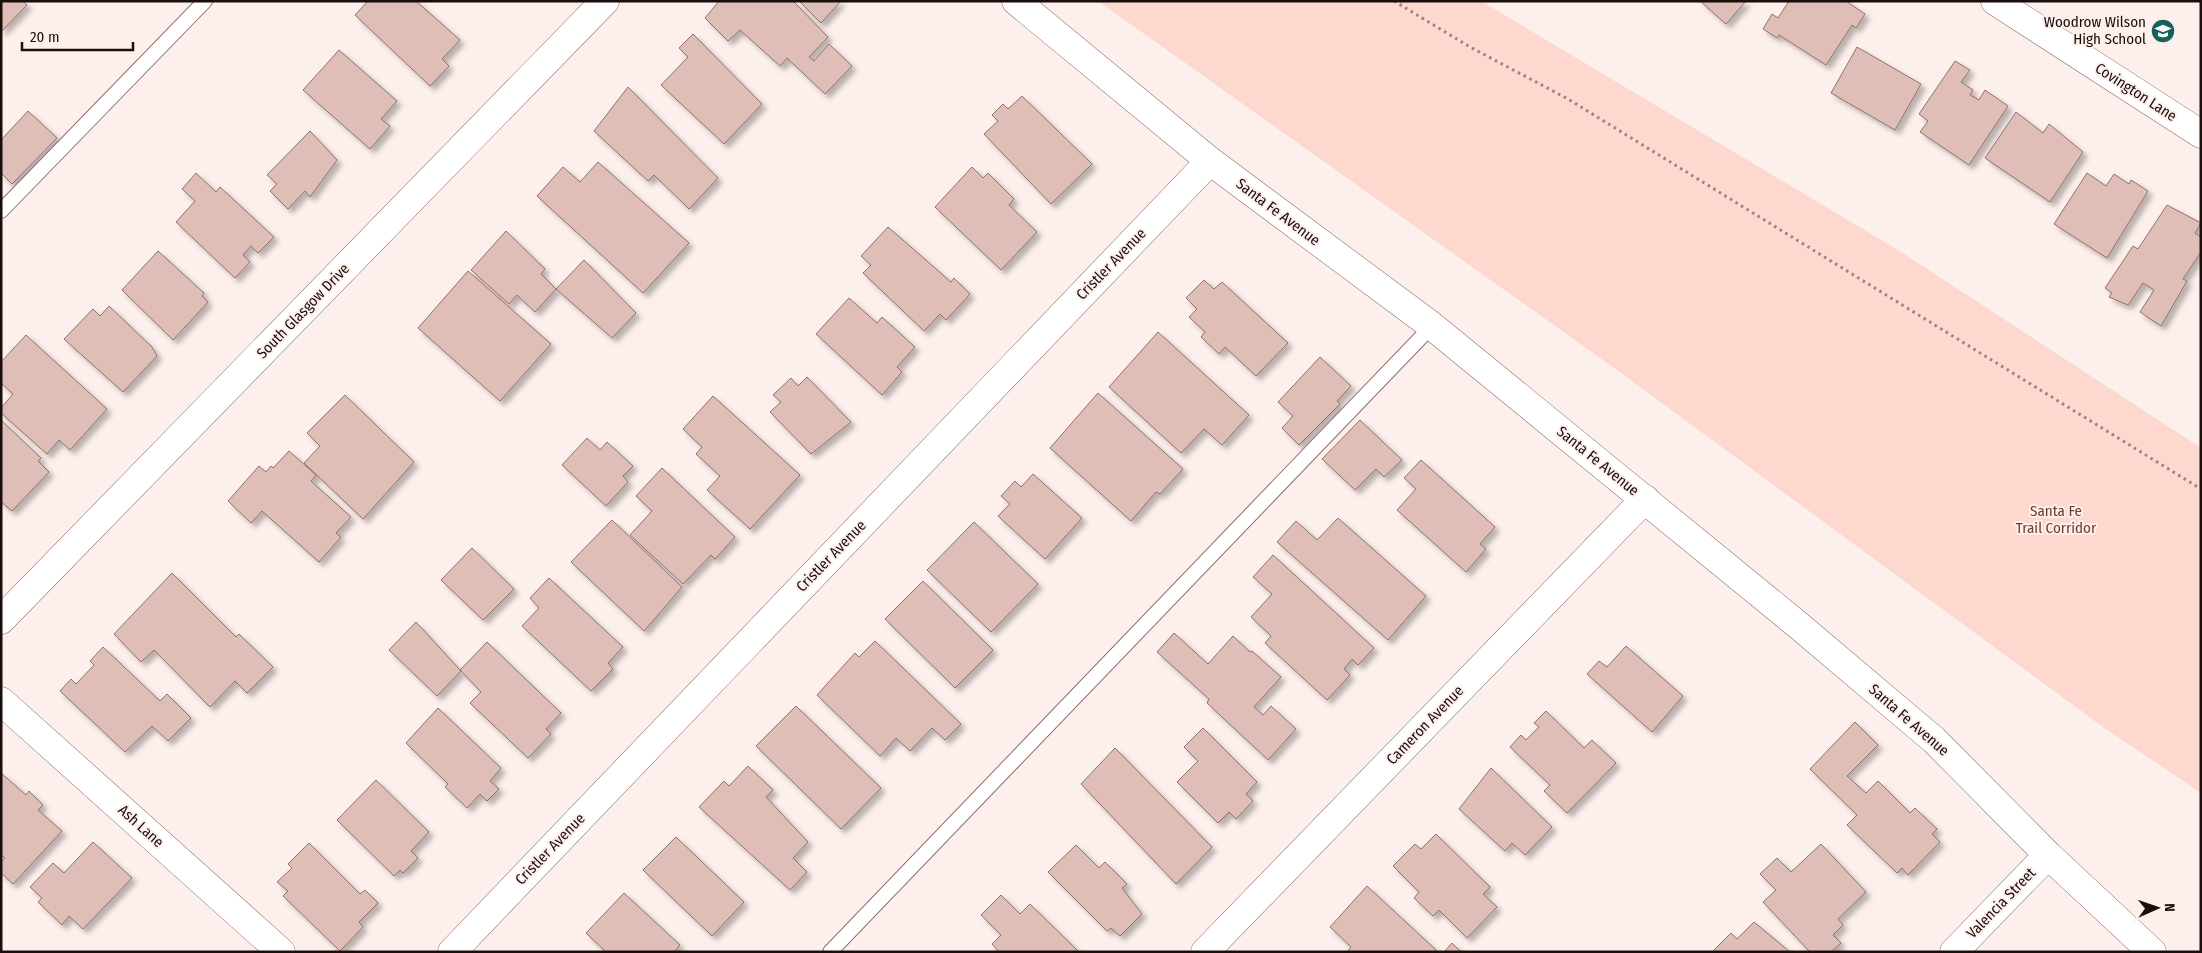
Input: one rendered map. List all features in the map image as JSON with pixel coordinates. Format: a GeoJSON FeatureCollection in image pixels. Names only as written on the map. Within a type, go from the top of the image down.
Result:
{"type":"FeatureCollection","features":[{"type":"Feature","properties":{"kind":"street","name":"South Glasgow Drive"},"geometry":{"type":"LineString","coordinates":[[1,620],[605,1]]}},
{"type":"Feature","properties":{"kind":"street","name":"Santa Fe Avenue"},"geometry":{"type":"LineString","coordinates":[[1016,1],[1210,161],[1432,326],[1645,499],[1934,740],[2048,855],[2152,952]]}},
{"type":"Feature","properties":{"kind":"street","name":"Covington Lane"},"geometry":{"type":"LineString","coordinates":[[1995,1],[2201,134]]}},
{"type":"Feature","properties":{"kind":"street","name":"Cristler Avenue"},"geometry":{"type":"LineString","coordinates":[[452,952],[1210,161]]}},
{"type":"Feature","properties":{"kind":"street","name":"Cameron Avenue"},"geometry":{"type":"LineString","coordinates":[[1205,952],[1645,499]]}},
{"type":"Feature","properties":{"kind":"street","name":"Ash Lane"},"geometry":{"type":"LineString","coordinates":[[1,701],[281,952]]}},
{"type":"Feature","properties":{"kind":"street","name":"Valencia Street"},"geometry":{"type":"LineString","coordinates":[[1954,952],[2048,855]]}},
{"type":"Feature","properties":{"kind":"lane"},"geometry":{"type":"LineString","coordinates":[[1,211],[205,1]]}},
{"type":"Feature","properties":{"kind":"lane"},"geometry":{"type":"LineString","coordinates":[[830,952],[1432,326]]}},
{"type":"Feature","properties":{"kind":"path"},"geometry":{"type":"LineString","coordinates":[[1394,1],[1470,48],[1568,99],[2201,489]]}},
{"type":"Feature","properties":{"kind":"green space","name":"Santa Fe Trail Corridor"},"geometry":{"type":"Polygon","coordinates":[[[1098,1],[1481,1],[1898,250],[2201,448],[2201,793],[2103,727],[1610,365],[1098,1]]]}},
{"type":"Feature","properties":{"kind":"building"},"geometry":{"type":"Polygon","coordinates":[[[1,1],[23,1],[27,5],[1,32],[1,1]]]}},
{"type":"Feature","properties":{"kind":"building"},"geometry":{"type":"Polygon","coordinates":[[[368,1],[416,1],[460,40],[442,59],[449,66],[430,86],[355,15],[368,1]]]}},
{"type":"Feature","properties":{"kind":"building"},"geometry":{"type":"Polygon","coordinates":[[[719,1],[793,1],[828,37],[809,57],[814,61],[829,44],[852,66],[825,94],[787,58],[780,66],[740,30],[728,41],[705,18],[719,1]]]}},
{"type":"Feature","properties":{"kind":"building"},"geometry":{"type":"Polygon","coordinates":[[[799,1],[841,1],[821,23],[799,1]]]}},
{"type":"Feature","properties":{"kind":"building"},"geometry":{"type":"Polygon","coordinates":[[[1700,1],[1746,1],[1726,24],[1700,1]]]}},
{"type":"Feature","properties":{"kind":"building"},"geometry":{"type":"Polygon","coordinates":[[[1789,1],[1846,1],[1865,14],[1856,28],[1852,25],[1826,65],[1779,35],[1777,38],[1763,29],[1772,14],[1778,18],[1789,1]]]}},
{"type":"Feature","properties":{"kind":"building"},"geometry":{"type":"Polygon","coordinates":[[[693,34],[762,104],[724,144],[661,85],[688,57],[679,48],[693,34]]]}},
{"type":"Feature","properties":{"kind":"building"},"geometry":{"type":"Polygon","coordinates":[[[1857,47],[1921,84],[1895,130],[1831,93],[1857,47]]]}},
{"type":"Feature","properties":{"kind":"building"},"geometry":{"type":"Polygon","coordinates":[[[339,50],[397,101],[381,119],[390,126],[370,149],[303,90],[339,50]]]}},
{"type":"Feature","properties":{"kind":"building"},"geometry":{"type":"Polygon","coordinates":[[[1955,61],[1970,70],[1961,82],[1973,90],[1970,95],[1979,100],[1985,90],[2008,106],[1969,165],[1920,132],[1928,121],[1919,114],[1955,61]]]}},
{"type":"Feature","properties":{"kind":"building"},"geometry":{"type":"Polygon","coordinates":[[[628,87],[718,178],[689,209],[654,175],[648,181],[594,131],[628,87]]]}},
{"type":"Feature","properties":{"kind":"building"},"geometry":{"type":"Polygon","coordinates":[[[1022,96],[1092,164],[1051,204],[984,134],[998,121],[992,115],[1003,104],[1008,109],[1022,96]]]}},
{"type":"Feature","properties":{"kind":"building"},"geometry":{"type":"Polygon","coordinates":[[[28,111],[57,138],[12,184],[1,173],[1,140],[28,111]]]}},
{"type":"Feature","properties":{"kind":"building"},"geometry":{"type":"Polygon","coordinates":[[[2016,112],[2043,133],[2049,124],[2083,152],[2050,202],[1985,158],[2016,112]]]}},
{"type":"Feature","properties":{"kind":"building"},"geometry":{"type":"Polygon","coordinates":[[[310,131],[337,160],[310,197],[305,191],[288,209],[270,191],[277,184],[267,175],[310,131]]]}},
{"type":"Feature","properties":{"kind":"building"},"geometry":{"type":"Polygon","coordinates":[[[598,162],[689,243],[643,293],[537,196],[563,167],[580,182],[598,162]]]}},
{"type":"Feature","properties":{"kind":"building"},"geometry":{"type":"Polygon","coordinates":[[[972,167],[983,178],[988,173],[1014,199],[1009,205],[1037,232],[1001,270],[935,207],[972,167]]]}},
{"type":"Feature","properties":{"kind":"building"},"geometry":{"type":"Polygon","coordinates":[[[196,173],[216,192],[220,187],[274,237],[258,253],[251,246],[243,255],[250,262],[235,278],[176,222],[195,201],[182,189],[196,173]]]}},
{"type":"Feature","properties":{"kind":"building"},"geometry":{"type":"Polygon","coordinates":[[[2087,173],[2106,186],[2114,174],[2129,184],[2131,180],[2148,191],[2107,258],[2054,224],[2087,173]]]}},
{"type":"Feature","properties":{"kind":"building"},"geometry":{"type":"Polygon","coordinates":[[[2167,205],[2201,223],[2195,233],[2201,237],[2201,252],[2183,279],[2187,281],[2161,326],[2140,312],[2154,290],[2143,283],[2128,305],[2109,297],[2112,293],[2105,288],[2133,246],[2138,249],[2167,205]]]}},
{"type":"Feature","properties":{"kind":"building"},"geometry":{"type":"Polygon","coordinates":[[[888,227],[951,282],[954,278],[970,294],[946,320],[940,314],[924,331],[863,273],[871,265],[861,256],[888,227]]]}},
{"type":"Feature","properties":{"kind":"building"},"geometry":{"type":"Polygon","coordinates":[[[506,231],[545,269],[541,274],[556,289],[535,312],[517,295],[509,304],[471,270],[506,231]]]}},
{"type":"Feature","properties":{"kind":"building"},"geometry":{"type":"Polygon","coordinates":[[[158,251],[204,293],[202,296],[208,302],[173,340],[122,290],[158,251]]]}},
{"type":"Feature","properties":{"kind":"building"},"geometry":{"type":"Polygon","coordinates":[[[584,260],[636,313],[612,338],[556,289],[584,260]]]}},
{"type":"Feature","properties":{"kind":"building"},"geometry":{"type":"Polygon","coordinates":[[[468,271],[551,344],[500,401],[418,328],[468,271]]]}},
{"type":"Feature","properties":{"kind":"building"},"geometry":{"type":"Polygon","coordinates":[[[1204,280],[1214,289],[1222,282],[1288,343],[1256,376],[1225,347],[1219,354],[1201,337],[1205,332],[1189,317],[1197,309],[1186,298],[1204,280]]]}},
{"type":"Feature","properties":{"kind":"building"},"geometry":{"type":"Polygon","coordinates":[[[849,298],[877,323],[882,317],[915,347],[897,367],[902,372],[882,395],[816,334],[849,298]]]}},
{"type":"Feature","properties":{"kind":"building"},"geometry":{"type":"Polygon","coordinates":[[[109,306],[152,347],[157,356],[123,392],[64,339],[93,309],[100,316],[109,306]]]}},
{"type":"Feature","properties":{"kind":"building"},"geometry":{"type":"Polygon","coordinates":[[[1158,332],[1249,415],[1222,445],[1204,429],[1181,453],[1109,387],[1158,332]]]}},
{"type":"Feature","properties":{"kind":"building"},"geometry":{"type":"Polygon","coordinates":[[[26,335],[107,409],[70,450],[59,440],[47,454],[1,413],[1,408],[13,394],[1,383],[1,362],[26,335]]]}},
{"type":"Feature","properties":{"kind":"building"},"geometry":{"type":"Polygon","coordinates":[[[1320,357],[1351,386],[1337,401],[1340,404],[1299,445],[1282,428],[1293,416],[1278,402],[1320,357]]]}},
{"type":"Feature","properties":{"kind":"building"},"geometry":{"type":"Polygon","coordinates":[[[807,377],[851,422],[811,454],[770,412],[781,402],[773,395],[791,378],[798,386],[807,377]]]}},
{"type":"Feature","properties":{"kind":"building"},"geometry":{"type":"Polygon","coordinates":[[[1098,393],[1183,469],[1160,494],[1156,492],[1131,521],[1050,448],[1098,393]]]}},
{"type":"Feature","properties":{"kind":"building"},"geometry":{"type":"Polygon","coordinates":[[[345,395],[414,462],[363,519],[304,463],[320,446],[307,433],[345,395]]]}},
{"type":"Feature","properties":{"kind":"building"},"geometry":{"type":"Polygon","coordinates":[[[713,396],[800,475],[750,529],[707,490],[720,476],[696,454],[702,447],[683,429],[713,396]]]}},
{"type":"Feature","properties":{"kind":"building"},"geometry":{"type":"Polygon","coordinates":[[[1,420],[41,458],[38,461],[49,472],[12,511],[1,502],[1,420]]]}},
{"type":"Feature","properties":{"kind":"building"},"geometry":{"type":"Polygon","coordinates":[[[1360,420],[1402,460],[1384,477],[1376,469],[1355,490],[1322,459],[1360,420]]]}},
{"type":"Feature","properties":{"kind":"building"},"geometry":{"type":"Polygon","coordinates":[[[587,438],[600,450],[607,442],[633,466],[623,476],[628,482],[606,506],[562,465],[587,438]]]}},
{"type":"Feature","properties":{"kind":"building"},"geometry":{"type":"Polygon","coordinates":[[[289,451],[316,475],[311,481],[351,517],[336,533],[341,537],[319,562],[262,511],[251,523],[228,501],[259,466],[266,472],[271,466],[273,468],[289,451]]]}},
{"type":"Feature","properties":{"kind":"building"},"geometry":{"type":"Polygon","coordinates":[[[1421,460],[1495,527],[1480,544],[1486,549],[1466,572],[1397,510],[1416,489],[1404,478],[1421,460]]]}},
{"type":"Feature","properties":{"kind":"building"},"geometry":{"type":"Polygon","coordinates":[[[662,468],[735,537],[715,559],[711,555],[683,584],[630,535],[652,511],[636,496],[662,468]]]}},
{"type":"Feature","properties":{"kind":"building"},"geometry":{"type":"Polygon","coordinates":[[[1033,474],[1082,518],[1045,559],[998,516],[1010,504],[1001,496],[1015,481],[1021,487],[1033,474]]]}},
{"type":"Feature","properties":{"kind":"building"},"geometry":{"type":"Polygon","coordinates":[[[1338,518],[1426,596],[1388,640],[1277,542],[1296,521],[1317,540],[1338,518]]]}},
{"type":"Feature","properties":{"kind":"building"},"geometry":{"type":"Polygon","coordinates":[[[612,520],[682,587],[644,631],[571,562],[612,520]]]}},
{"type":"Feature","properties":{"kind":"building"},"geometry":{"type":"Polygon","coordinates":[[[974,522],[1038,584],[991,632],[927,570],[974,522]]]}},
{"type":"Feature","properties":{"kind":"building"},"geometry":{"type":"Polygon","coordinates":[[[472,548],[514,589],[483,620],[441,580],[472,548]]]}},
{"type":"Feature","properties":{"kind":"building"},"geometry":{"type":"Polygon","coordinates":[[[1273,555],[1374,648],[1358,665],[1352,659],[1344,669],[1350,675],[1327,700],[1265,643],[1271,636],[1251,617],[1272,594],[1253,577],[1273,555]]]}},
{"type":"Feature","properties":{"kind":"building"},"geometry":{"type":"Polygon","coordinates":[[[172,573],[236,637],[239,634],[273,667],[247,693],[235,681],[210,707],[154,650],[141,662],[114,634],[172,573]]]}},
{"type":"Feature","properties":{"kind":"building"},"geometry":{"type":"Polygon","coordinates":[[[549,578],[623,647],[608,663],[613,669],[591,691],[522,626],[539,608],[530,598],[549,578]]]}},
{"type":"Feature","properties":{"kind":"building"},"geometry":{"type":"Polygon","coordinates":[[[923,581],[993,650],[955,688],[885,619],[923,581]]]}},
{"type":"Feature","properties":{"kind":"building"},"geometry":{"type":"Polygon","coordinates":[[[416,622],[461,671],[437,696],[389,650],[416,622]]]}},
{"type":"Feature","properties":{"kind":"building"},"geometry":{"type":"Polygon","coordinates":[[[1174,633],[1208,664],[1233,636],[1281,677],[1254,707],[1263,715],[1271,706],[1296,729],[1268,760],[1207,703],[1209,699],[1157,652],[1174,633]]]}},
{"type":"Feature","properties":{"kind":"building"},"geometry":{"type":"Polygon","coordinates":[[[875,641],[961,724],[945,740],[932,728],[910,751],[896,738],[880,756],[817,695],[855,653],[859,657],[875,641]]]}},
{"type":"Feature","properties":{"kind":"building"},"geometry":{"type":"Polygon","coordinates":[[[487,642],[561,713],[546,729],[551,734],[528,758],[470,703],[481,692],[460,670],[487,642]]]}},
{"type":"Feature","properties":{"kind":"building"},"geometry":{"type":"Polygon","coordinates":[[[1626,646],[1683,696],[1652,732],[1587,674],[1599,661],[1607,667],[1626,646]]]}},
{"type":"Feature","properties":{"kind":"building"},"geometry":{"type":"Polygon","coordinates":[[[103,647],[160,701],[167,694],[191,718],[168,741],[152,726],[125,752],[60,691],[71,679],[76,684],[94,665],[90,661],[103,647]]]}},
{"type":"Feature","properties":{"kind":"building"},"geometry":{"type":"Polygon","coordinates":[[[796,706],[881,788],[841,829],[756,746],[796,706]]]}},
{"type":"Feature","properties":{"kind":"building"},"geometry":{"type":"Polygon","coordinates":[[[438,708],[501,768],[490,781],[499,789],[487,801],[480,794],[467,808],[445,787],[448,784],[406,743],[438,708]]]}},
{"type":"Feature","properties":{"kind":"building"},"geometry":{"type":"Polygon","coordinates":[[[1546,711],[1584,748],[1592,740],[1616,763],[1567,813],[1544,791],[1550,785],[1510,747],[1521,735],[1526,740],[1539,727],[1534,723],[1546,711]]]}},
{"type":"Feature","properties":{"kind":"building"},"geometry":{"type":"Polygon","coordinates":[[[1855,722],[1878,745],[1847,776],[1866,793],[1878,781],[1910,813],[1915,808],[1937,829],[1932,834],[1940,842],[1908,875],[1902,868],[1897,873],[1847,825],[1857,815],[1810,769],[1855,722]]]}},
{"type":"Feature","properties":{"kind":"building"},"geometry":{"type":"Polygon","coordinates":[[[1203,728],[1257,782],[1246,794],[1253,801],[1236,819],[1229,812],[1218,823],[1177,782],[1198,761],[1184,747],[1203,728]]]}},
{"type":"Feature","properties":{"kind":"building"},"geometry":{"type":"Polygon","coordinates":[[[1115,748],[1212,847],[1176,884],[1081,784],[1115,748]]]}},
{"type":"Feature","properties":{"kind":"building"},"geometry":{"type":"Polygon","coordinates":[[[748,766],[773,790],[766,797],[808,842],[793,858],[807,872],[790,890],[699,807],[724,781],[729,786],[748,766]]]}},
{"type":"Feature","properties":{"kind":"building"},"geometry":{"type":"Polygon","coordinates":[[[1491,768],[1552,827],[1525,855],[1512,843],[1505,851],[1459,809],[1491,768]]]}},
{"type":"Feature","properties":{"kind":"building"},"geometry":{"type":"Polygon","coordinates":[[[1,773],[26,795],[29,791],[43,805],[38,810],[62,831],[13,884],[1,873],[1,862],[5,858],[1,855],[1,773]]]}},
{"type":"Feature","properties":{"kind":"building"},"geometry":{"type":"Polygon","coordinates":[[[376,780],[429,832],[411,851],[418,858],[403,873],[400,870],[394,876],[337,820],[376,780]]]}},
{"type":"Feature","properties":{"kind":"building"},"geometry":{"type":"Polygon","coordinates":[[[1436,834],[1490,887],[1483,894],[1497,907],[1467,938],[1439,910],[1433,916],[1414,898],[1419,892],[1393,866],[1415,844],[1421,849],[1436,834]]]}},
{"type":"Feature","properties":{"kind":"building"},"geometry":{"type":"Polygon","coordinates":[[[676,837],[744,902],[712,936],[643,870],[676,837]]]}},
{"type":"Feature","properties":{"kind":"building"},"geometry":{"type":"Polygon","coordinates":[[[93,842],[132,878],[83,929],[69,916],[62,925],[38,902],[42,898],[30,887],[53,863],[64,873],[93,842]]]}},
{"type":"Feature","properties":{"kind":"building"},"geometry":{"type":"Polygon","coordinates":[[[309,843],[360,894],[365,890],[378,903],[359,922],[363,927],[340,951],[283,896],[288,891],[277,882],[292,868],[288,864],[309,843]]]}},
{"type":"Feature","properties":{"kind":"building"},"geometry":{"type":"Polygon","coordinates":[[[1821,844],[1866,892],[1838,919],[1843,925],[1833,935],[1841,943],[1831,952],[1810,952],[1763,902],[1776,890],[1760,874],[1777,858],[1791,872],[1821,844]]]}},
{"type":"Feature","properties":{"kind":"building"},"geometry":{"type":"Polygon","coordinates":[[[1076,845],[1099,868],[1105,862],[1127,884],[1122,888],[1142,914],[1120,936],[1111,928],[1107,931],[1048,872],[1076,845]]]}},
{"type":"Feature","properties":{"kind":"building"},"geometry":{"type":"Polygon","coordinates":[[[1367,886],[1436,950],[1435,952],[1347,952],[1351,947],[1330,927],[1367,886]]]}},
{"type":"Feature","properties":{"kind":"building"},"geometry":{"type":"Polygon","coordinates":[[[624,893],[680,945],[674,952],[606,952],[586,933],[624,893]]]}},
{"type":"Feature","properties":{"kind":"building"},"geometry":{"type":"Polygon","coordinates":[[[1001,895],[1020,914],[1030,904],[1079,952],[999,952],[992,944],[1001,935],[981,915],[1001,895]]]}},
{"type":"Feature","properties":{"kind":"building"},"geometry":{"type":"Polygon","coordinates":[[[1754,922],[1790,952],[1712,952],[1731,933],[1737,939],[1754,922]]]}},
{"type":"Feature","properties":{"kind":"building"},"geometry":{"type":"Polygon","coordinates":[[[1452,943],[1461,952],[1444,952],[1452,943]]]}},
{"type":"Feature","properties":{"kind":"place","name":"Woodrow Wilson High School"},"geometry":{"type":"Point","coordinates":[2163,31]}}]}
